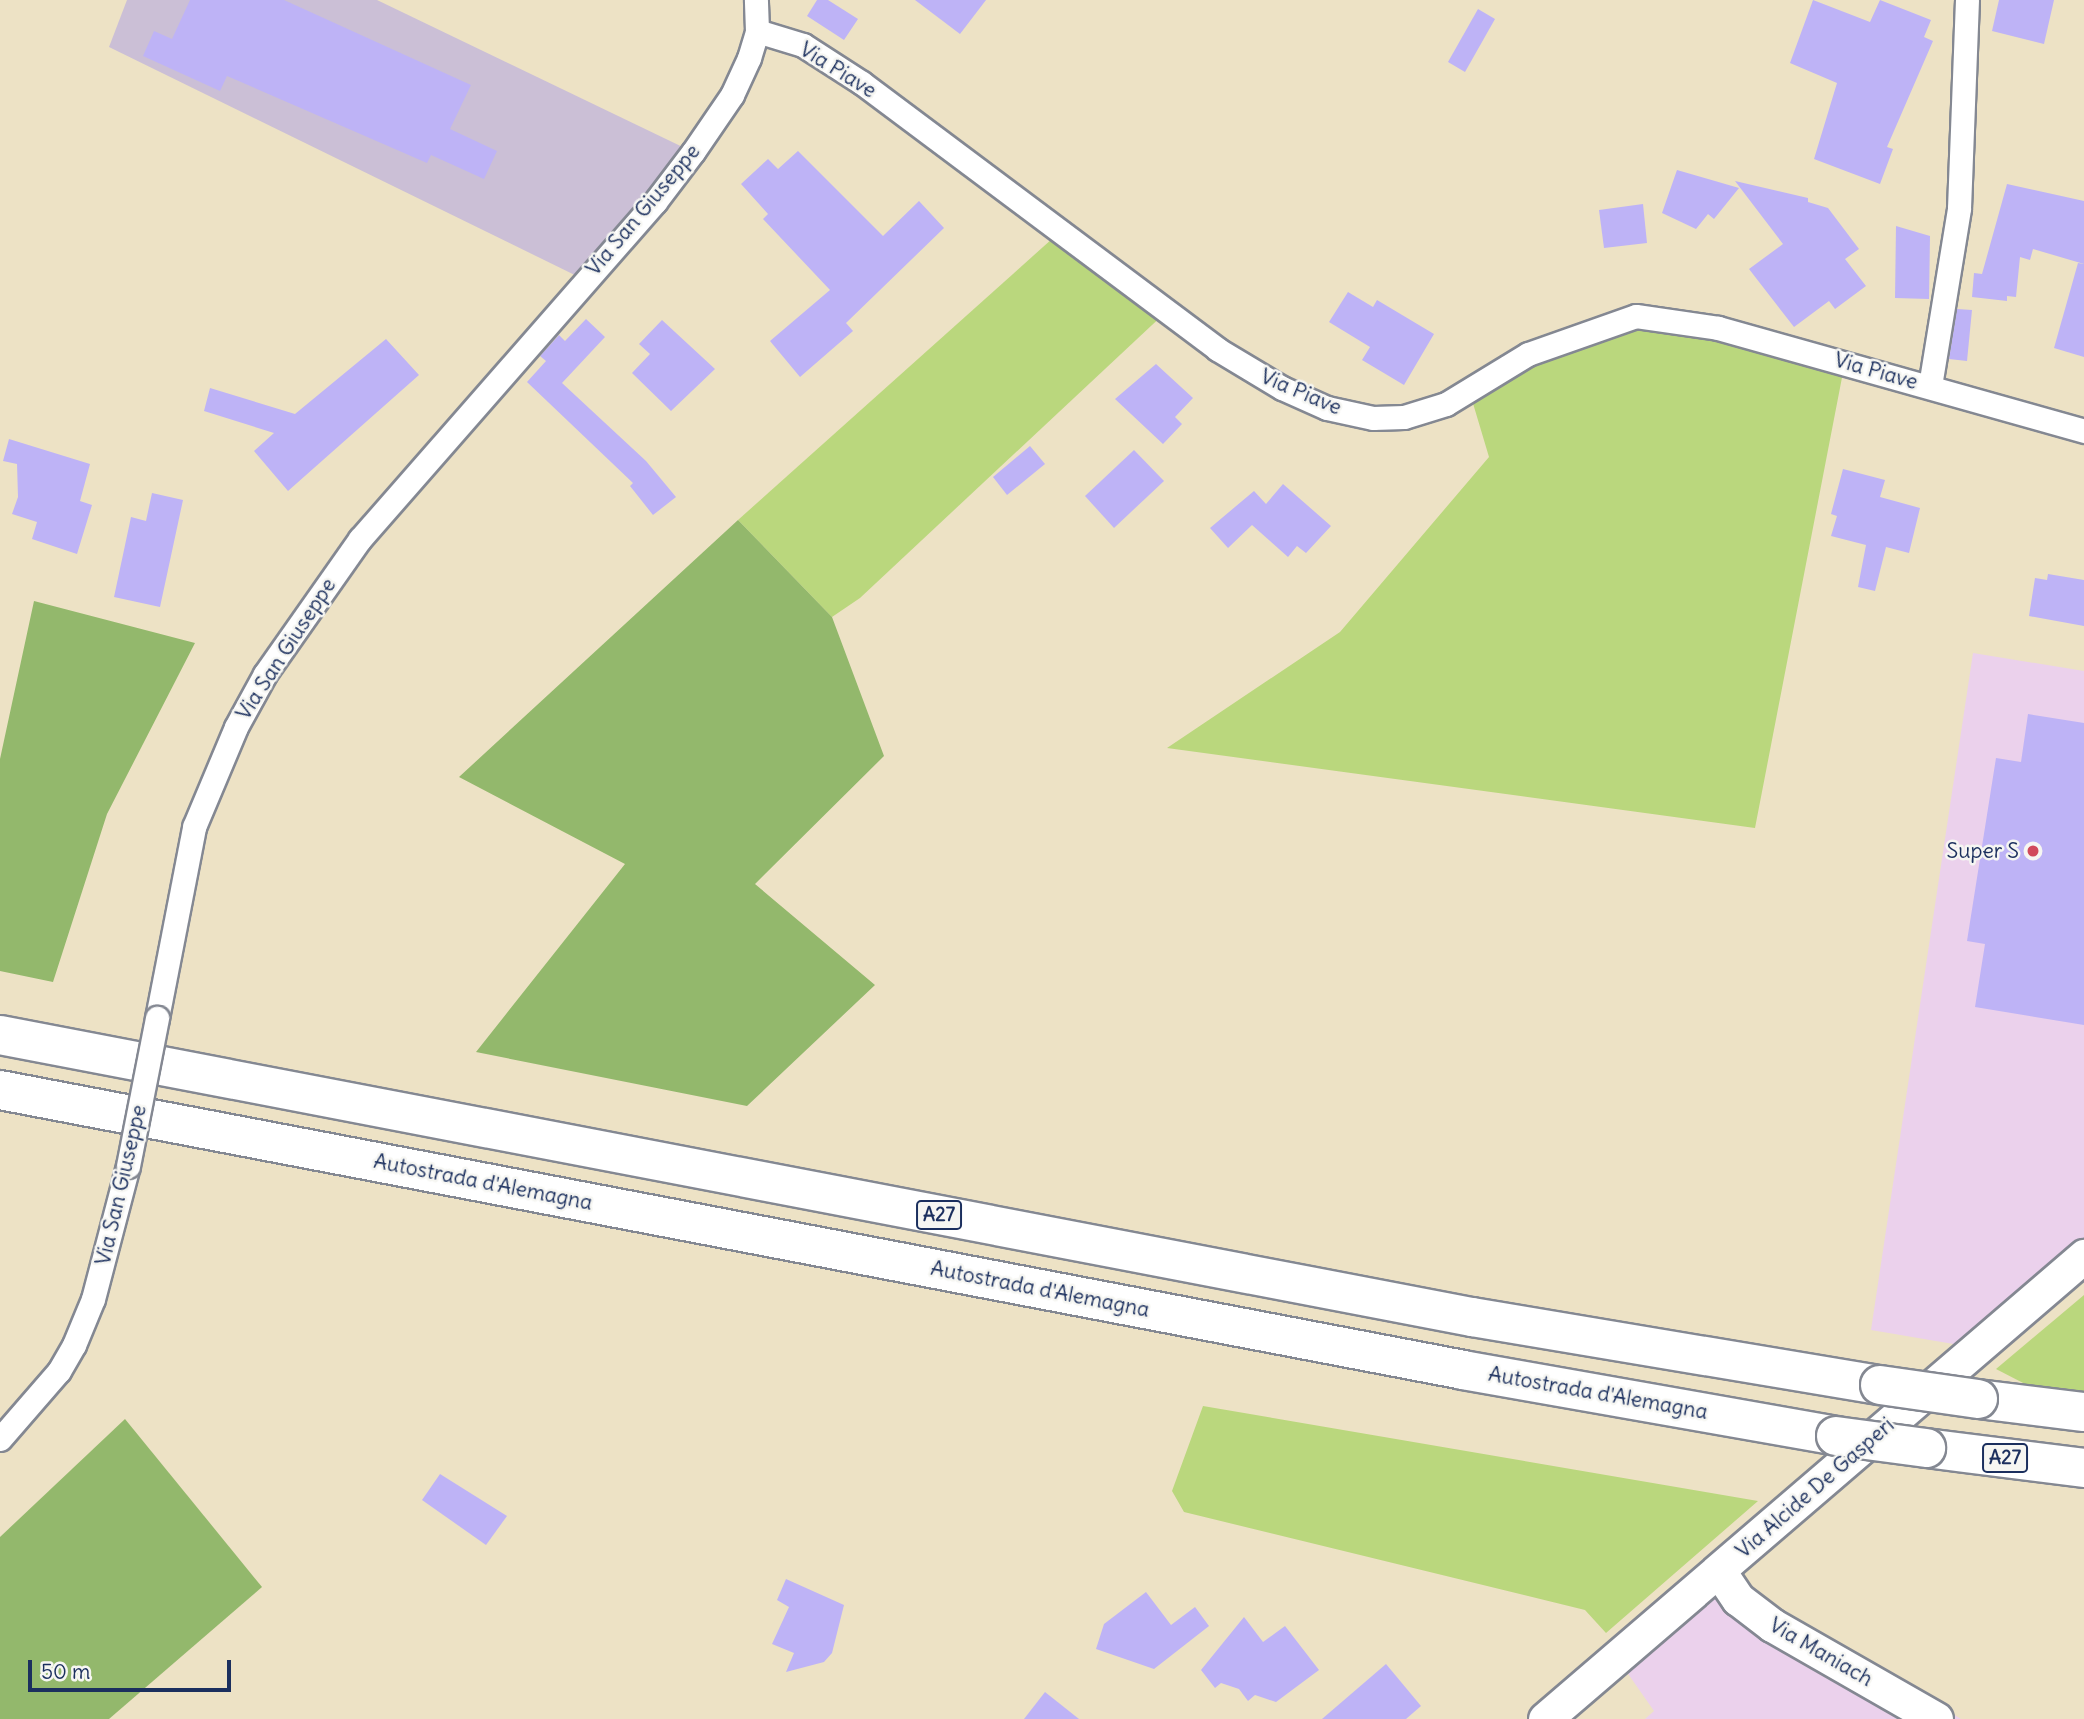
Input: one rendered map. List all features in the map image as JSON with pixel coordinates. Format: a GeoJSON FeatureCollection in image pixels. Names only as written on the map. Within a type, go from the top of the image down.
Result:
{"type":"FeatureCollection","features":[{"type":"Feature","properties":{"kind":"highway","name":"A27"},"geometry":{"type":"LineString","coordinates":[[0,1035],[1472,1317],[1880,1385],[2084,1412]]}},
{"type":"Feature","properties":{"kind":"highway","name":"Autostrada d'Alemagna"},"geometry":{"type":"LineString","coordinates":[[0,1090],[1463,1370],[1836,1436],[2084,1468]]}},
{"type":"Feature","properties":{"kind":"street","name":"Via San Giuseppe"},"geometry":{"type":"LineString","coordinates":[[0,1439],[59,1371],[74,1345],[93,1298],[128,1166],[194,827],[236,727],[265,674],[360,539],[655,202],[732,94],[757,31],[756,0]]}},
{"type":"Feature","properties":{"kind":"street"},"geometry":{"type":"LineString","coordinates":[[1930,386],[1959,208],[1967,0]]}},
{"type":"Feature","properties":{"kind":"street","name":"Via Piave"},"geometry":{"type":"LineString","coordinates":[[757,31],[803,45],[862,83],[1217,349],[1282,388],[1327,408],[1373,418],[1404,417],[1446,404],[1528,354],[1636,316],[1718,328],[2084,431]]}},
{"type":"Feature","properties":{"kind":"street","name":"Via Alcide De Gasperi"},"geometry":{"type":"LineString","coordinates":[[1545,1719],[2084,1256]]}},
{"type":"Feature","properties":{"kind":"street","name":"Via Maniach"},"geometry":{"type":"LineString","coordinates":[[1719,1571],[1738,1599],[1772,1625],[1936,1719]]}},
{"type":"Feature","properties":{"kind":"shaded area"},"geometry":{"type":"Polygon","coordinates":[[[127,0],[377,0],[693,152],[585,280],[109,47],[127,0]]]}},
{"type":"Feature","properties":{"kind":"shaded area"},"geometry":{"type":"Polygon","coordinates":[[[1973,653],[2084,671],[2084,1256],[1977,1348],[1871,1330],[1973,653]]]}},
{"type":"Feature","properties":{"kind":"shaded area"},"geometry":{"type":"Polygon","coordinates":[[[1719,1571],[1961,1719],[1645,1719],[1654,1711],[1617,1658],[1719,1571]]]}},
{"type":"Feature","properties":{"kind":"green space"},"geometry":{"type":"Polygon","coordinates":[[[1062,230],[1167,311],[860,598],[832,617],[738,520],[1062,230]]]}},
{"type":"Feature","properties":{"kind":"green space"},"geometry":{"type":"Polygon","coordinates":[[[1616,320],[1845,362],[1755,828],[1167,748],[1340,632],[1489,457],[1469,390],[1616,320]]]}},
{"type":"Feature","properties":{"kind":"green space"},"geometry":{"type":"Polygon","coordinates":[[[738,520],[832,617],[884,756],[755,884],[875,985],[747,1106],[476,1052],[625,864],[459,777],[738,520]]]}},
{"type":"Feature","properties":{"kind":"green space"},"geometry":{"type":"Polygon","coordinates":[[[34,601],[195,643],[107,814],[53,982],[0,971],[0,759],[34,601]]]}},
{"type":"Feature","properties":{"kind":"green space"},"geometry":{"type":"Polygon","coordinates":[[[2084,1295],[2084,1392],[2027,1385],[1996,1369],[2084,1295]]]}},
{"type":"Feature","properties":{"kind":"green space"},"geometry":{"type":"Polygon","coordinates":[[[1203,1406],[1758,1501],[1606,1633],[1585,1610],[1184,1512],[1172,1491],[1203,1406]]]}},
{"type":"Feature","properties":{"kind":"green space"},"geometry":{"type":"Polygon","coordinates":[[[125,1419],[262,1587],[109,1719],[0,1719],[0,1537],[125,1419]]]}},
{"type":"Feature","properties":{"kind":"building"},"geometry":{"type":"Polygon","coordinates":[[[190,0],[284,0],[471,85],[450,129],[497,151],[484,179],[431,155],[427,163],[227,76],[220,91],[143,56],[154,31],[172,39],[190,0]]]}},
{"type":"Feature","properties":{"kind":"building"},"geometry":{"type":"Polygon","coordinates":[[[817,0],[828,0],[858,19],[844,40],[807,16],[817,0]]]}},
{"type":"Feature","properties":{"kind":"building"},"geometry":{"type":"Polygon","coordinates":[[[915,0],[986,0],[960,34],[915,0]]]}},
{"type":"Feature","properties":{"kind":"building"},"geometry":{"type":"Polygon","coordinates":[[[1813,0],[1870,22],[1880,0],[1931,20],[1924,37],[1933,41],[1887,147],[1893,149],[1880,184],[1814,159],[1837,83],[1790,63],[1813,0]]]}},
{"type":"Feature","properties":{"kind":"building"},"geometry":{"type":"Polygon","coordinates":[[[1999,0],[2054,0],[2044,44],[1992,31],[1999,0]]]}},
{"type":"Feature","properties":{"kind":"building"},"geometry":{"type":"Polygon","coordinates":[[[1478,9],[1495,19],[1465,72],[1448,62],[1478,9]]]}},
{"type":"Feature","properties":{"kind":"building"},"geometry":{"type":"Polygon","coordinates":[[[798,151],[883,236],[919,201],[944,228],[846,323],[853,331],[800,377],[770,341],[830,290],[763,219],[768,214],[741,184],[768,159],[778,169],[798,151]]]}},
{"type":"Feature","properties":{"kind":"building"},"geometry":{"type":"Polygon","coordinates":[[[1677,170],[1739,188],[1714,219],[1708,214],[1696,229],[1662,213],[1677,170]]]}},
{"type":"Feature","properties":{"kind":"building"},"geometry":{"type":"Polygon","coordinates":[[[1735,181],[1808,198],[1808,202],[1828,208],[1859,249],[1845,259],[1866,286],[1835,309],[1829,301],[1794,327],[1749,269],[1783,244],[1735,181]]]}},
{"type":"Feature","properties":{"kind":"building"},"geometry":{"type":"Polygon","coordinates":[[[2007,184],[2084,201],[2084,264],[2033,249],[2030,260],[2020,257],[2016,297],[2007,296],[2007,301],[1972,297],[1974,273],[1982,274],[2007,184]]]}},
{"type":"Feature","properties":{"kind":"building"},"geometry":{"type":"Polygon","coordinates":[[[1643,204],[1647,243],[1604,248],[1599,210],[1643,204]]]}},
{"type":"Feature","properties":{"kind":"building"},"geometry":{"type":"Polygon","coordinates":[[[1896,226],[1930,236],[1929,299],[1895,298],[1896,226]]]}},
{"type":"Feature","properties":{"kind":"building"},"geometry":{"type":"Polygon","coordinates":[[[2078,263],[2084,264],[2084,357],[2054,348],[2078,263]]]}},
{"type":"Feature","properties":{"kind":"building"},"geometry":{"type":"Polygon","coordinates":[[[1348,292],[1373,307],[1377,300],[1434,334],[1404,385],[1362,360],[1370,347],[1329,322],[1348,292]]]}},
{"type":"Feature","properties":{"kind":"building"},"geometry":{"type":"Polygon","coordinates":[[[1957,309],[1972,310],[1967,361],[1949,359],[1957,309]]]}},
{"type":"Feature","properties":{"kind":"building"},"geometry":{"type":"Polygon","coordinates":[[[586,319],[605,337],[562,383],[646,461],[676,497],[653,515],[630,486],[633,483],[527,382],[546,361],[540,356],[559,335],[565,341],[586,319]]]}},
{"type":"Feature","properties":{"kind":"building"},"geometry":{"type":"Polygon","coordinates":[[[662,320],[715,369],[671,411],[632,373],[650,354],[639,344],[662,320]]]}},
{"type":"Feature","properties":{"kind":"building"},"geometry":{"type":"Polygon","coordinates":[[[386,339],[419,375],[288,491],[254,451],[274,433],[204,411],[210,388],[295,414],[386,339]]]}},
{"type":"Feature","properties":{"kind":"building"},"geometry":{"type":"Polygon","coordinates":[[[1156,364],[1193,398],[1175,417],[1182,424],[1163,444],[1115,399],[1156,364]]]}},
{"type":"Feature","properties":{"kind":"building"},"geometry":{"type":"Polygon","coordinates":[[[9,439],[90,464],[80,501],[92,505],[77,554],[32,539],[37,522],[12,514],[18,497],[17,464],[3,461],[9,439]]]}},
{"type":"Feature","properties":{"kind":"building"},"geometry":{"type":"Polygon","coordinates":[[[1030,446],[1045,464],[1007,495],[993,477],[1030,446]]]}},
{"type":"Feature","properties":{"kind":"building"},"geometry":{"type":"Polygon","coordinates":[[[1134,450],[1164,481],[1114,528],[1085,496],[1134,450]]]}},
{"type":"Feature","properties":{"kind":"building"},"geometry":{"type":"Polygon","coordinates":[[[1843,469],[1885,480],[1880,497],[1920,508],[1909,553],[1886,547],[1875,591],[1858,587],[1866,545],[1831,536],[1837,516],[1831,514],[1843,469]]]}},
{"type":"Feature","properties":{"kind":"building"},"geometry":{"type":"Polygon","coordinates":[[[1283,484],[1331,526],[1306,553],[1297,546],[1288,557],[1252,525],[1228,548],[1210,528],[1254,491],[1266,504],[1283,484]]]}},
{"type":"Feature","properties":{"kind":"building"},"geometry":{"type":"Polygon","coordinates":[[[152,493],[183,500],[160,607],[114,597],[131,517],[146,521],[152,493]]]}},
{"type":"Feature","properties":{"kind":"building"},"geometry":{"type":"Polygon","coordinates":[[[2048,574],[2084,580],[2084,626],[2029,616],[2035,578],[2047,580],[2048,574]]]}},
{"type":"Feature","properties":{"kind":"building","name":"Super S"},"geometry":{"type":"Polygon","coordinates":[[[2028,714],[2084,723],[2084,1025],[1975,1007],[1985,944],[1967,941],[1996,758],[2021,762],[2028,714]]]}},
{"type":"Feature","properties":{"kind":"building"},"geometry":{"type":"Polygon","coordinates":[[[440,1474],[507,1516],[486,1545],[422,1500],[440,1474]]]}},
{"type":"Feature","properties":{"kind":"building"},"geometry":{"type":"Polygon","coordinates":[[[786,1579],[844,1605],[832,1653],[824,1662],[786,1672],[794,1653],[772,1644],[789,1607],[777,1600],[786,1579]]]}},
{"type":"Feature","properties":{"kind":"building"},"geometry":{"type":"Polygon","coordinates":[[[1146,1592],[1171,1625],[1195,1607],[1209,1626],[1154,1669],[1096,1649],[1104,1624],[1146,1592]]]}},
{"type":"Feature","properties":{"kind":"building"},"geometry":{"type":"Polygon","coordinates":[[[1244,1617],[1263,1642],[1285,1626],[1319,1670],[1276,1702],[1255,1695],[1248,1701],[1239,1689],[1221,1683],[1215,1688],[1201,1670],[1244,1617]]]}},
{"type":"Feature","properties":{"kind":"building"},"geometry":{"type":"Polygon","coordinates":[[[1386,1664],[1421,1706],[1406,1719],[1322,1719],[1386,1664]]]}},
{"type":"Feature","properties":{"kind":"building"},"geometry":{"type":"Polygon","coordinates":[[[1045,1692],[1079,1719],[1024,1719],[1045,1692]]]}},
{"type":"Feature","properties":{"kind":"place","name":"Super S"},"geometry":{"type":"Point","coordinates":[2033,851]}}]}
